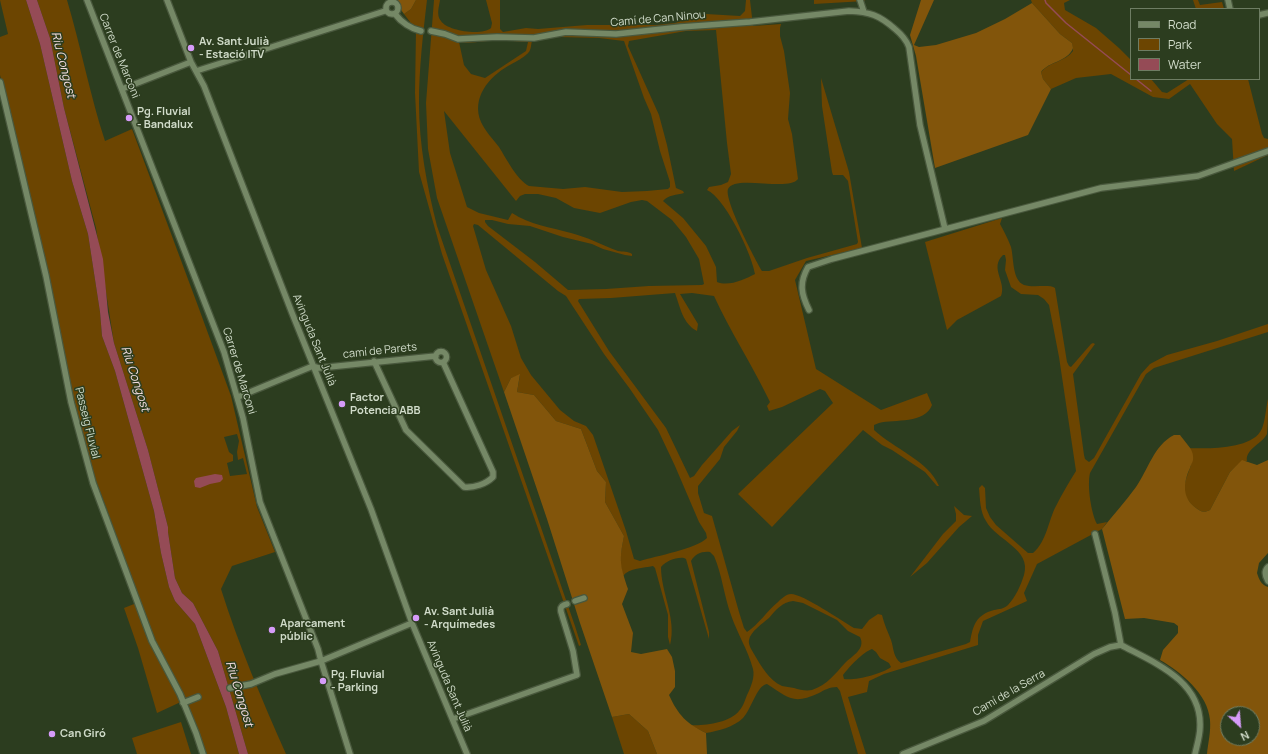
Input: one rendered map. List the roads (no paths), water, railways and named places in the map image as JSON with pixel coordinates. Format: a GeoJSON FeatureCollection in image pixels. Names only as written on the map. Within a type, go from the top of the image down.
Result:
{"type":"FeatureCollection","features":[{"type":"Feature","properties":{"kind":"street","name":"Carrer de Marconi"},"geometry":{"type":"LineString","coordinates":[[87,0],[215,328],[238,397],[260,502],[318,649],[350,754]]}},
{"type":"Feature","properties":{"kind":"street","name":"Avinguda Sant Julià"},"geometry":{"type":"LineString","coordinates":[[167,0],[191,62],[209,98],[370,509],[412,623],[467,754]]}},
{"type":"Feature","properties":{"kind":"street"},"geometry":{"type":"LineString","coordinates":[[860,0],[864,12],[874,14],[884,19],[903,36],[907,43],[920,125],[945,229]]}},
{"type":"Feature","properties":{"kind":"street"},"geometry":{"type":"LineString","coordinates":[[385,11],[385,6],[388,3],[394,2],[398,6],[398,11],[395,14]]}},
{"type":"Feature","properties":{"kind":"street"},"geometry":{"type":"LineString","coordinates":[[196,72],[385,11],[389,14],[395,14],[412,28],[421,30]]}},
{"type":"Feature","properties":{"kind":"street","name":"Camí de Can Ninou"},"geometry":{"type":"LineString","coordinates":[[431,31],[458,39],[497,37],[534,38],[566,32],[616,34],[750,22],[815,14],[864,12]]}},
{"type":"Feature","properties":{"kind":"street"},"geometry":{"type":"LineString","coordinates":[[122,89],[191,62]]}},
{"type":"Feature","properties":{"kind":"street","name":"Passeig Fluvial"},"geometry":{"type":"LineString","coordinates":[[0,82],[46,276],[71,402],[92,483],[152,641],[184,703],[203,754]]}},
{"type":"Feature","properties":{"kind":"street"},"geometry":{"type":"LineString","coordinates":[[809,310],[803,298],[802,277],[808,267],[832,259],[1101,188],[1198,176],[1268,151]]}},
{"type":"Feature","properties":{"kind":"street"},"geometry":{"type":"LineString","coordinates":[[374,362],[406,430],[464,487],[475,487],[493,477],[493,472],[442,362],[438,361],[436,356],[440,352],[445,353],[447,359],[442,362]]}},
{"type":"Feature","properties":{"kind":"street","name":"camí de Parets"},"geometry":{"type":"LineString","coordinates":[[238,397],[313,366],[320,368],[436,356]]}},
{"type":"Feature","properties":{"kind":"street"},"geometry":{"type":"LineString","coordinates":[[1095,534],[1115,614],[1121,645],[1176,677],[1190,691],[1200,717],[1200,728],[1195,754]]}},
{"type":"Feature","properties":{"kind":"street"},"geometry":{"type":"LineString","coordinates":[[1268,567],[1265,573],[1268,581]]}},
{"type":"Feature","properties":{"kind":"street"},"geometry":{"type":"LineString","coordinates":[[575,601],[584,598]]}},
{"type":"Feature","properties":{"kind":"street"},"geometry":{"type":"LineString","coordinates":[[453,720],[577,675],[573,651],[560,612],[562,605],[567,604]]}},
{"type":"Feature","properties":{"kind":"street"},"geometry":{"type":"LineString","coordinates":[[230,688],[251,684],[274,674],[321,661],[412,623]]}},
{"type":"Feature","properties":{"kind":"street","name":"Camí de la Serra"},"geometry":{"type":"LineString","coordinates":[[903,754],[984,721],[1094,654],[1110,647],[1121,645]]}},
{"type":"Feature","properties":{"kind":"street"},"geometry":{"type":"LineString","coordinates":[[184,703],[198,696]]}},
{"type":"Feature","properties":{"kind":"water"},"geometry":{"type":"Polygon","coordinates":[[[26,0],[37,0],[50,38],[64,108],[103,259],[108,312],[114,343],[148,450],[168,527],[175,578],[182,593],[193,603],[218,651],[248,754],[239,754],[226,707],[195,624],[175,601],[169,587],[161,553],[154,511],[115,371],[102,336],[100,312],[88,234],[72,181],[40,44],[26,0]]]}},
{"type":"Feature","properties":{"kind":"water"},"geometry":{"type":"Polygon","coordinates":[[[215,474],[222,475],[223,479],[220,482],[200,488],[195,487],[194,481],[196,478],[215,474]]]}},
{"type":"Feature","properties":{"kind":"waterway"},"geometry":{"type":"LineString","coordinates":[[1045,0],[1046,3],[1066,23],[1130,74]]}},
{"type":"Feature","properties":{"kind":"waterway"},"geometry":{"type":"LineString","coordinates":[[1137,80],[1151,91]]}},
{"type":"Feature","properties":{"kind":"place","name":"Av. Sant Julià - Estació ITV"},"geometry":{"type":"Point","coordinates":[191,48]}},
{"type":"Feature","properties":{"kind":"place","name":"Pg. Fluvial - Bandalux"},"geometry":{"type":"Point","coordinates":[129,118]}},
{"type":"Feature","properties":{"kind":"place","name":"Factor Potencia ABB"},"geometry":{"type":"Point","coordinates":[342,404]}},
{"type":"Feature","properties":{"kind":"place","name":"Av. Sant Julià - Arquímedes"},"geometry":{"type":"Point","coordinates":[416,618]}},
{"type":"Feature","properties":{"kind":"place","name":"Aparcament públic"},"geometry":{"type":"Point","coordinates":[272,630]}},
{"type":"Feature","properties":{"kind":"place","name":"Pg. Fluvial - Parking"},"geometry":{"type":"Point","coordinates":[323,681]}},
{"type":"Feature","properties":{"kind":"place","name":"Can Giró"},"geometry":{"type":"Point","coordinates":[52,734]}},
{"type":"Feature","properties":{"kind":"water label","name":"Riu Congost"},"geometry":{"type":"Point","coordinates":[63,65]}},
{"type":"Feature","properties":{"kind":"water label","name":"Riu Congost"},"geometry":{"type":"Point","coordinates":[135,379]}},
{"type":"Feature","properties":{"kind":"water label","name":"Riu Congost"},"geometry":{"type":"Point","coordinates":[239,694]}}]}
